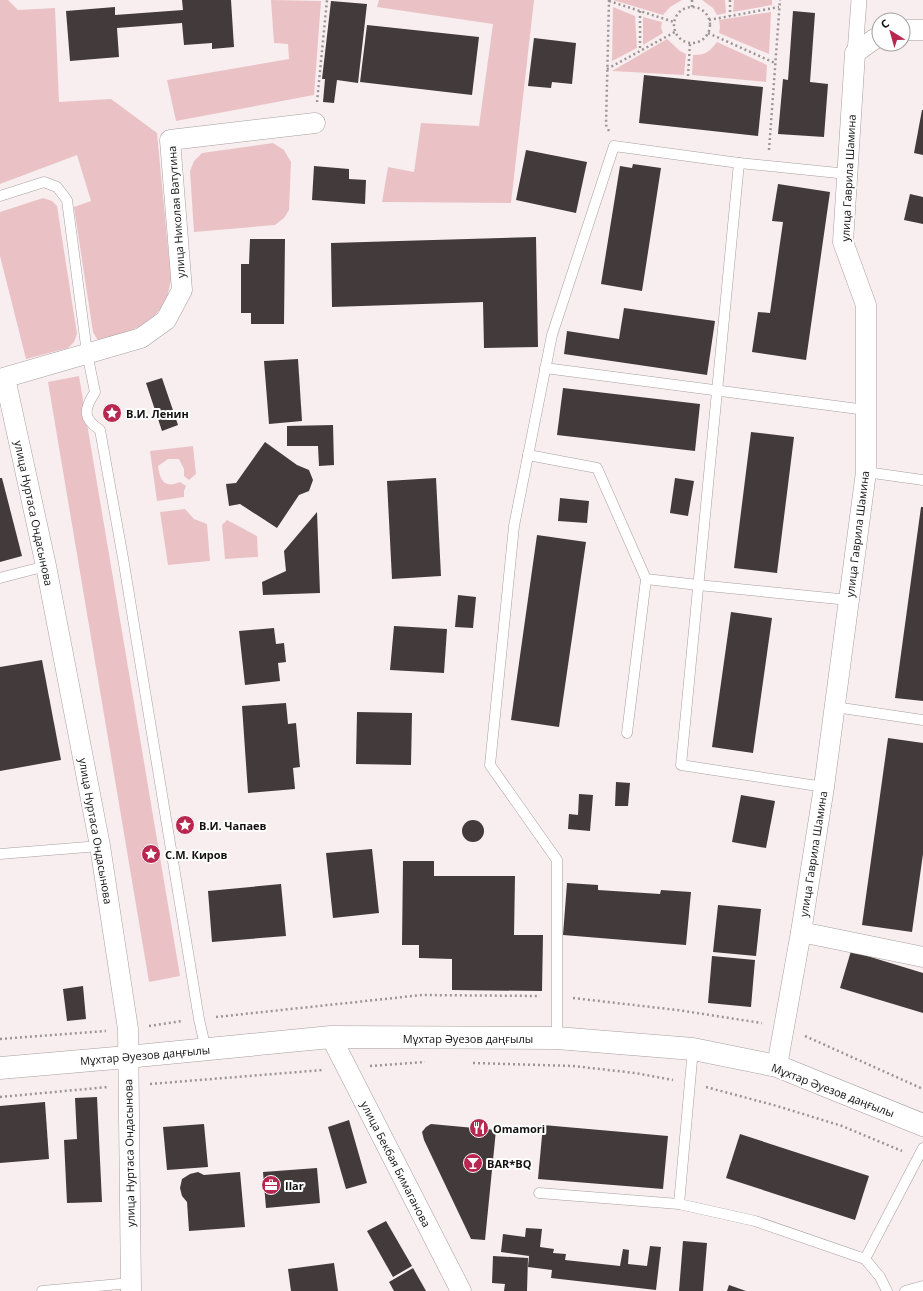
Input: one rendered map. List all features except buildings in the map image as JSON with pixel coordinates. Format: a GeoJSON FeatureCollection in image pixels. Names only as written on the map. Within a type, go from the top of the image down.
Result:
{"type":"FeatureCollection","features":[{"type":"Feature","properties":{"kind":"main road","name":"Мұхтар Әуезов даңғылы"},"geometry":{"type":"LineString","coordinates":[[0,1068],[206,1050],[331,1037],[557,1038],[693,1049],[777,1066],[923,1125]]}},
{"type":"Feature","properties":{"kind":"street","name":"улица Гаврила Шамина"},"geometry":{"type":"LineString","coordinates":[[777,1066],[801,932],[836,707],[866,472],[866,305],[843,242],[859,0]]}},
{"type":"Feature","properties":{"kind":"street"},"geometry":{"type":"LineString","coordinates":[[911,30],[923,30]]}},
{"type":"Feature","properties":{"kind":"street"},"geometry":{"type":"LineString","coordinates":[[855,53],[871,41]]}},
{"type":"Feature","properties":{"kind":"street","name":"улица Николая Ватутина"},"geometry":{"type":"LineString","coordinates":[[3,378],[141,338],[166,320],[182,290],[170,140],[315,123]]}},
{"type":"Feature","properties":{"kind":"street","name":"улица Нуртаса Ондасынова"},"geometry":{"type":"LineString","coordinates":[[3,378],[46,566],[100,846],[128,1029],[127,1057],[131,1287]]}},
{"type":"Feature","properties":{"kind":"street"},"geometry":{"type":"LineString","coordinates":[[801,932],[923,957]]}},
{"type":"Feature","properties":{"kind":"street","name":"улица Бекбая Бимаганова"},"geometry":{"type":"LineString","coordinates":[[331,1037],[461,1291]]}},
{"type":"Feature","properties":{"kind":"lane"},"geometry":{"type":"LineString","coordinates":[[557,1038],[557,860],[490,765],[514,526],[545,368],[552,335],[614,146],[739,163],[848,174]]}},
{"type":"Feature","properties":{"kind":"lane"},"geometry":{"type":"LineString","coordinates":[[739,163],[681,765],[824,787]]}},
{"type":"Feature","properties":{"kind":"lane"},"geometry":{"type":"LineString","coordinates":[[0,196],[44,182],[57,187],[66,200],[87,353],[94,392],[88,403],[86,414],[91,424],[100,430],[123,558],[199,1019],[206,1050]]}},
{"type":"Feature","properties":{"kind":"lane"},"geometry":{"type":"LineString","coordinates":[[545,368],[866,410]]}},
{"type":"Feature","properties":{"kind":"lane"},"geometry":{"type":"LineString","coordinates":[[528,455],[597,468],[646,579],[627,733]]}},
{"type":"Feature","properties":{"kind":"lane"},"geometry":{"type":"LineString","coordinates":[[866,472],[923,480]]}},
{"type":"Feature","properties":{"kind":"lane"},"geometry":{"type":"LineString","coordinates":[[0,578],[46,566]]}},
{"type":"Feature","properties":{"kind":"lane"},"geometry":{"type":"LineString","coordinates":[[646,579],[849,600]]}},
{"type":"Feature","properties":{"kind":"lane"},"geometry":{"type":"LineString","coordinates":[[836,707],[923,720]]}},
{"type":"Feature","properties":{"kind":"lane"},"geometry":{"type":"LineString","coordinates":[[0,854],[100,846]]}},
{"type":"Feature","properties":{"kind":"lane"},"geometry":{"type":"LineString","coordinates":[[679,1204],[693,1049]]}},
{"type":"Feature","properties":{"kind":"lane"},"geometry":{"type":"LineString","coordinates":[[865,1259],[921,1153]]}},
{"type":"Feature","properties":{"kind":"lane"},"geometry":{"type":"LineString","coordinates":[[539,1193],[679,1204],[755,1221],[865,1259],[880,1277],[887,1291]]}},
{"type":"Feature","properties":{"kind":"lane"},"geometry":{"type":"LineString","coordinates":[[905,1291],[923,1286]]}},
{"type":"Feature","properties":{"kind":"lane"},"geometry":{"type":"LineString","coordinates":[[42,1291],[131,1287]]}},
{"type":"Feature","properties":{"kind":"path"},"geometry":{"type":"LineString","coordinates":[[315,123],[327,0]]}},
{"type":"Feature","properties":{"kind":"path"},"geometry":{"type":"LineString","coordinates":[[614,146],[606,124],[609,0],[674,22]]}},
{"type":"Feature","properties":{"kind":"path"},"geometry":{"type":"LineString","coordinates":[[692,0],[692,7]]}},
{"type":"Feature","properties":{"kind":"path"},"geometry":{"type":"LineString","coordinates":[[730,0],[730,16]]}},
{"type":"Feature","properties":{"kind":"path"},"geometry":{"type":"LineString","coordinates":[[767,166],[780,0]]}},
{"type":"Feature","properties":{"kind":"path"},"geometry":{"type":"LineString","coordinates":[[709,20],[780,7]]}},
{"type":"Feature","properties":{"kind":"path"},"geometry":{"type":"LineString","coordinates":[[686,8],[698,8],[703,11],[709,20],[708,33],[700,40],[690,43],[679,37],[675,32],[674,22],[677,15],[681,10],[686,8]]}},
{"type":"Feature","properties":{"kind":"path"},"geometry":{"type":"LineString","coordinates":[[640,11],[640,51]]}},
{"type":"Feature","properties":{"kind":"path"},"geometry":{"type":"LineString","coordinates":[[608,69],[675,32]]}},
{"type":"Feature","properties":{"kind":"path"},"geometry":{"type":"LineString","coordinates":[[708,33],[775,63]]}},
{"type":"Feature","properties":{"kind":"path"},"geometry":{"type":"LineString","coordinates":[[688,76],[690,43]]}},
{"type":"Feature","properties":{"kind":"path"},"geometry":{"type":"LineString","coordinates":[[0,1097],[429,1062]]}},
{"type":"Feature","properties":{"kind":"path"},"geometry":{"type":"LineString","coordinates":[[467,1062],[573,1066],[635,1073],[691,1084],[777,1106],[921,1153]]}},
{"type":"Feature","properties":{"kind":"shaded area"},"geometry":{"type":"Polygon","coordinates":[[[0,0],[8,0],[18,10],[55,8],[59,102],[111,99],[157,133],[171,280],[166,302],[155,315],[139,327],[102,341],[97,339],[93,332],[74,207],[91,201],[77,155],[0,184],[0,0]]]}},
{"type":"Feature","properties":{"kind":"shaded area"},"geometry":{"type":"Polygon","coordinates":[[[271,0],[321,1],[314,95],[176,121],[167,80],[289,59],[288,44],[274,43],[271,0]]]}},
{"type":"Feature","properties":{"kind":"shaded area"},"geometry":{"type":"Polygon","coordinates":[[[379,0],[534,0],[511,203],[382,202],[388,167],[414,172],[421,123],[479,126],[493,24],[377,7],[379,0]]]}},
{"type":"Feature","properties":{"kind":"shaded area"},"geometry":{"type":"Polygon","coordinates":[[[613,0],[682,0],[670,7],[663,15],[613,0]]]}},
{"type":"Feature","properties":{"kind":"shaded area"},"geometry":{"type":"Polygon","coordinates":[[[702,0],[725,0],[726,13],[717,15],[713,8],[702,0]]]}},
{"type":"Feature","properties":{"kind":"shaded area"},"geometry":{"type":"Polygon","coordinates":[[[734,0],[772,0],[772,5],[733,12],[734,0]]]}},
{"type":"Feature","properties":{"kind":"shaded area"},"geometry":{"type":"Polygon","coordinates":[[[613,7],[635,16],[637,48],[612,61],[613,7]]]}},
{"type":"Feature","properties":{"kind":"shaded area"},"geometry":{"type":"Polygon","coordinates":[[[771,12],[769,54],[719,33],[719,20],[771,12]]]}},
{"type":"Feature","properties":{"kind":"shaded area"},"geometry":{"type":"Polygon","coordinates":[[[643,17],[662,22],[661,28],[663,33],[643,45],[643,17]]]}},
{"type":"Feature","properties":{"kind":"shaded area"},"geometry":{"type":"Polygon","coordinates":[[[667,39],[680,51],[686,54],[684,75],[612,71],[667,39]]]}},
{"type":"Feature","properties":{"kind":"shaded area"},"geometry":{"type":"Polygon","coordinates":[[[717,42],[767,65],[766,82],[692,75],[693,55],[707,52],[717,42]]]}},
{"type":"Feature","properties":{"kind":"shaded area"},"geometry":{"type":"Polygon","coordinates":[[[273,143],[284,150],[291,162],[289,210],[284,218],[275,225],[194,232],[190,171],[194,161],[202,153],[273,143]]]}},
{"type":"Feature","properties":{"kind":"shaded area"},"geometry":{"type":"Polygon","coordinates":[[[43,198],[52,201],[57,206],[77,334],[74,342],[68,348],[26,359],[0,256],[0,212],[43,198]]]}},
{"type":"Feature","properties":{"kind":"shaded area"},"geometry":{"type":"Polygon","coordinates":[[[79,376],[180,976],[149,982],[48,382],[79,376]]]}},
{"type":"Feature","properties":{"kind":"shaded area"},"geometry":{"type":"Polygon","coordinates":[[[193,446],[196,474],[189,480],[184,476],[184,469],[179,459],[168,459],[158,466],[160,475],[164,482],[167,484],[175,484],[180,482],[186,486],[184,497],[157,501],[150,451],[193,446]]]}},
{"type":"Feature","properties":{"kind":"shaded area"},"geometry":{"type":"Polygon","coordinates":[[[185,509],[194,519],[207,524],[210,561],[168,565],[160,512],[185,509]]]}},
{"type":"Feature","properties":{"kind":"shaded area"},"geometry":{"type":"Polygon","coordinates":[[[227,520],[257,536],[258,557],[225,559],[222,525],[227,520]]]}},
{"type":"Feature","properties":{"kind":"place","name":"В.И. Ленин"},"geometry":{"type":"Point","coordinates":[112,413]}},
{"type":"Feature","properties":{"kind":"place","name":"В.И. Чапаев"},"geometry":{"type":"Point","coordinates":[185,825]}},
{"type":"Feature","properties":{"kind":"place","name":"С.М. Киров"},"geometry":{"type":"Point","coordinates":[151,854]}},
{"type":"Feature","properties":{"kind":"place","name":"Omamori"},"geometry":{"type":"Point","coordinates":[479,1128]}},
{"type":"Feature","properties":{"kind":"place","name":"BAR*BQ"},"geometry":{"type":"Point","coordinates":[473,1163]}},
{"type":"Feature","properties":{"kind":"place","name":"Ilar"},"geometry":{"type":"Point","coordinates":[271,1185]}}]}
